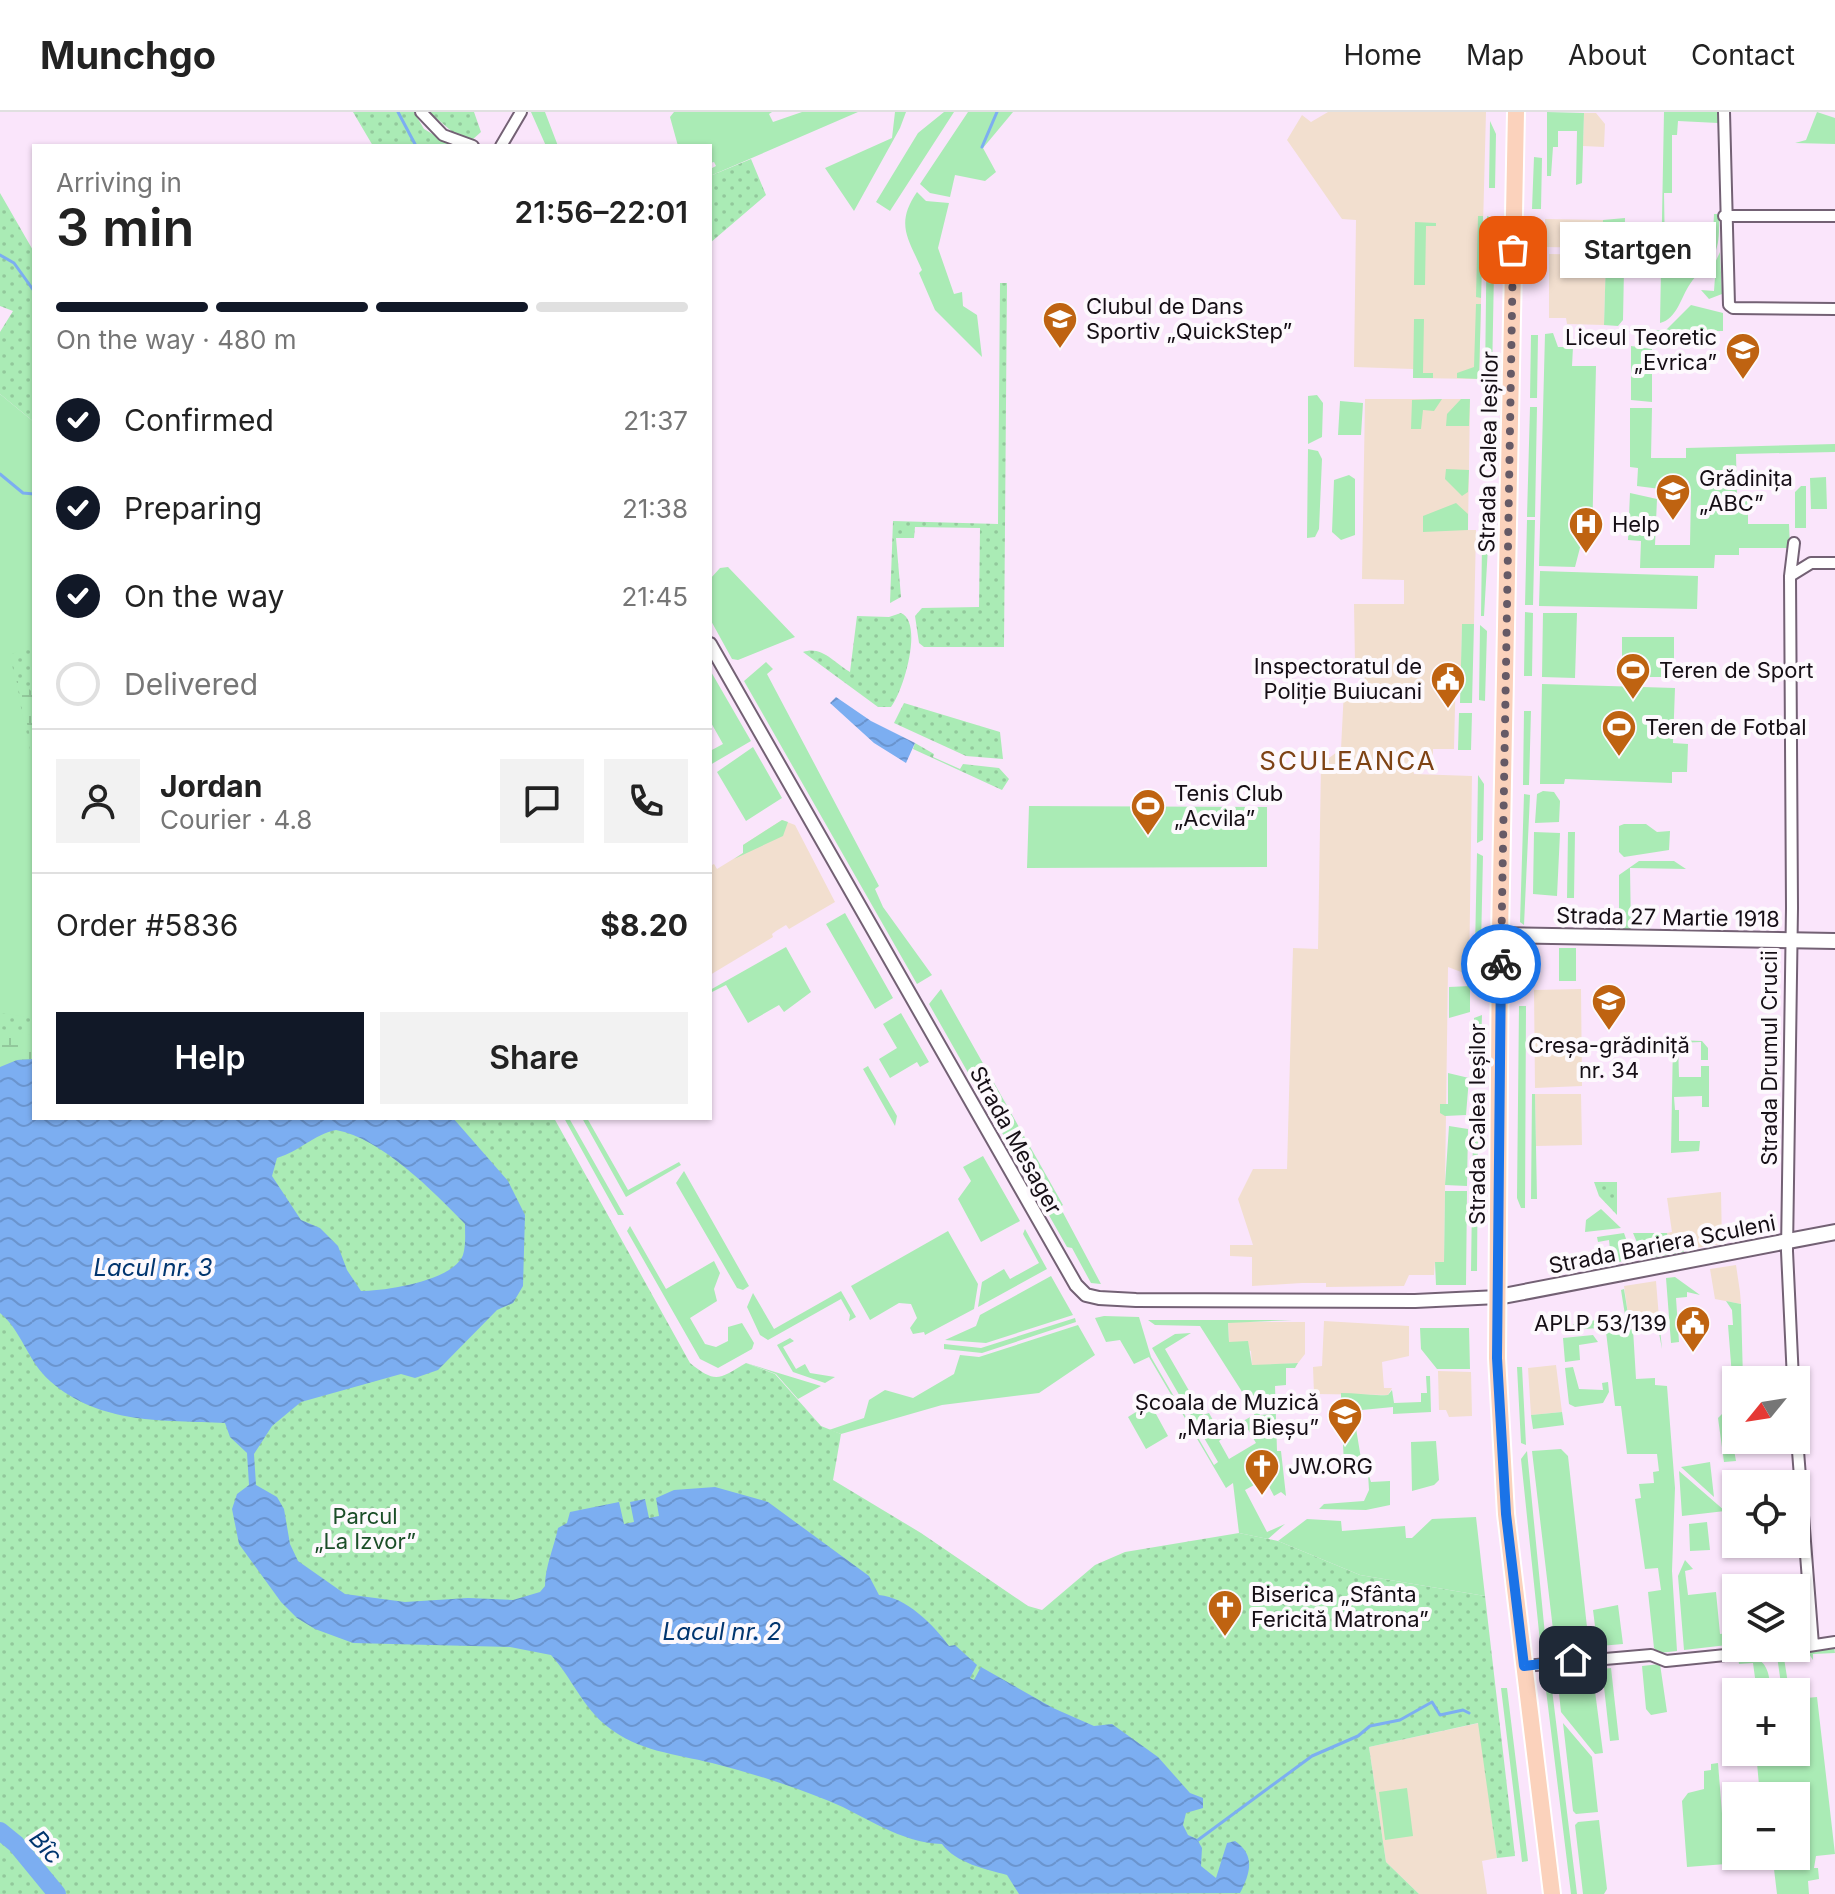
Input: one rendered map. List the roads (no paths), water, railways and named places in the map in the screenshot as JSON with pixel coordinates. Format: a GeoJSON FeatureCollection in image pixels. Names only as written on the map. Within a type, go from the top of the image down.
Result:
{"type":"FeatureCollection","features":[{"type":"Feature","properties":{"kind":"main road","name":"Strada Calea Ieșilor"},"geometry":{"type":"LineString","coordinates":[[1516,112],[1500,935],[1497,1358],[1506,1514],[1552,1894]]}},
{"type":"Feature","properties":{"kind":"main road","name":"Strada 27 Martie 1918"},"geometry":{"type":"LineString","coordinates":[[1500,935],[1835,941]]}},
{"type":"Feature","properties":{"kind":"main road","name":"Strada Bariera Sculeni"},"geometry":{"type":"LineString","coordinates":[[1498,1297],[1835,1232]]}},
{"type":"Feature","properties":{"kind":"street"},"geometry":{"type":"LineString","coordinates":[[421,112],[443,135],[468,144]]}},
{"type":"Feature","properties":{"kind":"street"},"geometry":{"type":"LineString","coordinates":[[502,144],[521,112]]}},
{"type":"Feature","properties":{"kind":"street"},"geometry":{"type":"LineString","coordinates":[[1724,112],[1724,216],[1729,305],[1733,308],[1835,309]]}},
{"type":"Feature","properties":{"kind":"street"},"geometry":{"type":"LineString","coordinates":[[1724,216],[1835,216]]}},
{"type":"Feature","properties":{"kind":"street","name":"Strada Drumul Crucii"},"geometry":{"type":"LineString","coordinates":[[1792,1366],[1787,1251],[1790,576],[1794,543]]}},
{"type":"Feature","properties":{"kind":"street"},"geometry":{"type":"LineString","coordinates":[[1790,576],[1811,563],[1835,563]]}},
{"type":"Feature","properties":{"kind":"street","name":"Strada Mesager"},"geometry":{"type":"LineString","coordinates":[[712,647],[1082,1291],[1099,1298],[1136,1300],[1428,1301],[1498,1297]]}},
{"type":"Feature","properties":{"kind":"street"},"geometry":{"type":"LineString","coordinates":[[1798,1454],[1813,1645]]}},
{"type":"Feature","properties":{"kind":"street"},"geometry":{"type":"LineString","coordinates":[[1810,1646],[1835,1642]]}},
{"type":"Feature","properties":{"kind":"street"},"geometry":{"type":"LineString","coordinates":[[1524,1666],[1651,1655],[1666,1661],[1722,1655]]}},
{"type":"Feature","properties":{"kind":"water"},"geometry":{"type":"Polygon","coordinates":[[[836,697],[871,721],[915,743],[906,763],[874,743],[830,703],[836,697]]]}},
{"type":"Feature","properties":{"kind":"water"},"geometry":{"type":"Polygon","coordinates":[[[32,1059],[32,1120],[455,1120],[508,1181],[525,1215],[523,1286],[513,1303],[497,1310],[438,1370],[415,1378],[401,1374],[301,1402],[272,1426],[254,1454],[256,1485],[277,1497],[284,1509],[290,1544],[298,1561],[345,1594],[405,1602],[468,1598],[513,1600],[540,1592],[545,1586],[558,1528],[567,1523],[570,1512],[619,1502],[624,1524],[634,1522],[630,1502],[645,1499],[649,1518],[659,1516],[656,1498],[674,1490],[715,1487],[768,1502],[869,1576],[879,1595],[909,1606],[936,1629],[949,1646],[955,1645],[977,1665],[970,1678],[974,1680],[981,1667],[1053,1708],[1094,1726],[1112,1724],[1158,1757],[1190,1793],[1203,1798],[1203,1808],[1186,1813],[1183,1825],[1188,1835],[1197,1839],[1202,1848],[1201,1866],[1216,1878],[1227,1843],[1235,1841],[1246,1852],[1248,1872],[1240,1893],[1019,1894],[1007,1875],[963,1861],[942,1844],[898,1834],[800,1790],[712,1763],[657,1751],[620,1735],[599,1719],[551,1655],[510,1647],[353,1643],[315,1629],[297,1618],[281,1602],[239,1544],[232,1509],[237,1494],[249,1485],[247,1453],[230,1437],[225,1423],[156,1420],[111,1413],[90,1406],[69,1395],[42,1373],[8,1320],[0,1313],[0,1067],[17,1060],[32,1059]],[[336,1130],[328,1132],[277,1158],[272,1176],[301,1220],[320,1228],[338,1246],[347,1270],[361,1291],[417,1283],[446,1272],[463,1255],[465,1224],[405,1168],[371,1143],[336,1130]]]}},
{"type":"Feature","properties":{"kind":"waterway"},"geometry":{"type":"LineString","coordinates":[[398,112],[415,144]]}},
{"type":"Feature","properties":{"kind":"waterway"},"geometry":{"type":"LineString","coordinates":[[982,147],[997,112]]}},
{"type":"Feature","properties":{"kind":"waterway"},"geometry":{"type":"LineString","coordinates":[[0,255],[14,263],[32,288]]}},
{"type":"Feature","properties":{"kind":"waterway"},"geometry":{"type":"LineString","coordinates":[[0,474],[23,493],[32,494]]}},
{"type":"Feature","properties":{"kind":"waterway"},"geometry":{"type":"LineString","coordinates":[[1198,1840],[1312,1756],[1358,1736],[1370,1726],[1400,1720],[1432,1702],[1440,1715],[1463,1710],[1469,1713]]}},
{"type":"Feature","properties":{"kind":"waterway","name":"Bîc"},"geometry":{"type":"LineString","coordinates":[[0,1831],[16,1844],[57,1894]]}},
{"type":"Feature","properties":{"kind":"place","name":"Startgen"},"geometry":{"type":"Point","coordinates":[1513,250]}},
{"type":"Feature","properties":{"kind":"place","name":"Clubul de Dans Sportiv „QuickStep”"},"geometry":{"type":"Point","coordinates":[1060,350]}},
{"type":"Feature","properties":{"kind":"place","name":"Liceul Teoretic „Evrica”"},"geometry":{"type":"Point","coordinates":[1743,381]}},
{"type":"Feature","properties":{"kind":"place","name":"Grădinița „ABC”"},"geometry":{"type":"Point","coordinates":[1673,522]}},
{"type":"Feature","properties":{"kind":"place","name":"Help"},"geometry":{"type":"Point","coordinates":[1586,555]}},
{"type":"Feature","properties":{"kind":"place","name":"Teren de Sport"},"geometry":{"type":"Point","coordinates":[1633,701]}},
{"type":"Feature","properties":{"kind":"place","name":"Inspectoratul de Poliție Buiucani"},"geometry":{"type":"Point","coordinates":[1448,710]}},
{"type":"Feature","properties":{"kind":"place","name":"Teren de Fotbal"},"geometry":{"type":"Point","coordinates":[1619,758]}},
{"type":"Feature","properties":{"kind":"place","name":"Tenis Club „Acvila”"},"geometry":{"type":"Point","coordinates":[1148,837]}},
{"type":"Feature","properties":{"kind":"place","name":"Creșa-grădiniță nr. 34"},"geometry":{"type":"Point","coordinates":[1609,1032]}},
{"type":"Feature","properties":{"kind":"place","name":"APLP 53/139"},"geometry":{"type":"Point","coordinates":[1693,1354]}},
{"type":"Feature","properties":{"kind":"place","name":"Școala de Muzică „Maria Bieșu”"},"geometry":{"type":"Point","coordinates":[1345,1446]}},
{"type":"Feature","properties":{"kind":"place","name":"JW.ORG"},"geometry":{"type":"Point","coordinates":[1262,1497]}},
{"type":"Feature","properties":{"kind":"place","name":"Biserica „Sfânta Fericită Matrona”"},"geometry":{"type":"Point","coordinates":[1225,1638]}},
{"type":"Feature","properties":{"kind":"district","name":"SCULEANCA"},"geometry":{"type":"Point","coordinates":[1348,760]}},
{"type":"Feature","properties":{"kind":"water label","name":"Lacul nr. 3"},"geometry":{"type":"Point","coordinates":[153,1267]}},
{"type":"Feature","properties":{"kind":"water label","name":"Lacul nr. 2"},"geometry":{"type":"Point","coordinates":[722,1631]}},
{"type":"Feature","properties":{"kind":"park label","name":"Parcul „La Izvor”"},"geometry":{"type":"Point","coordinates":[365,1528]}}]}
